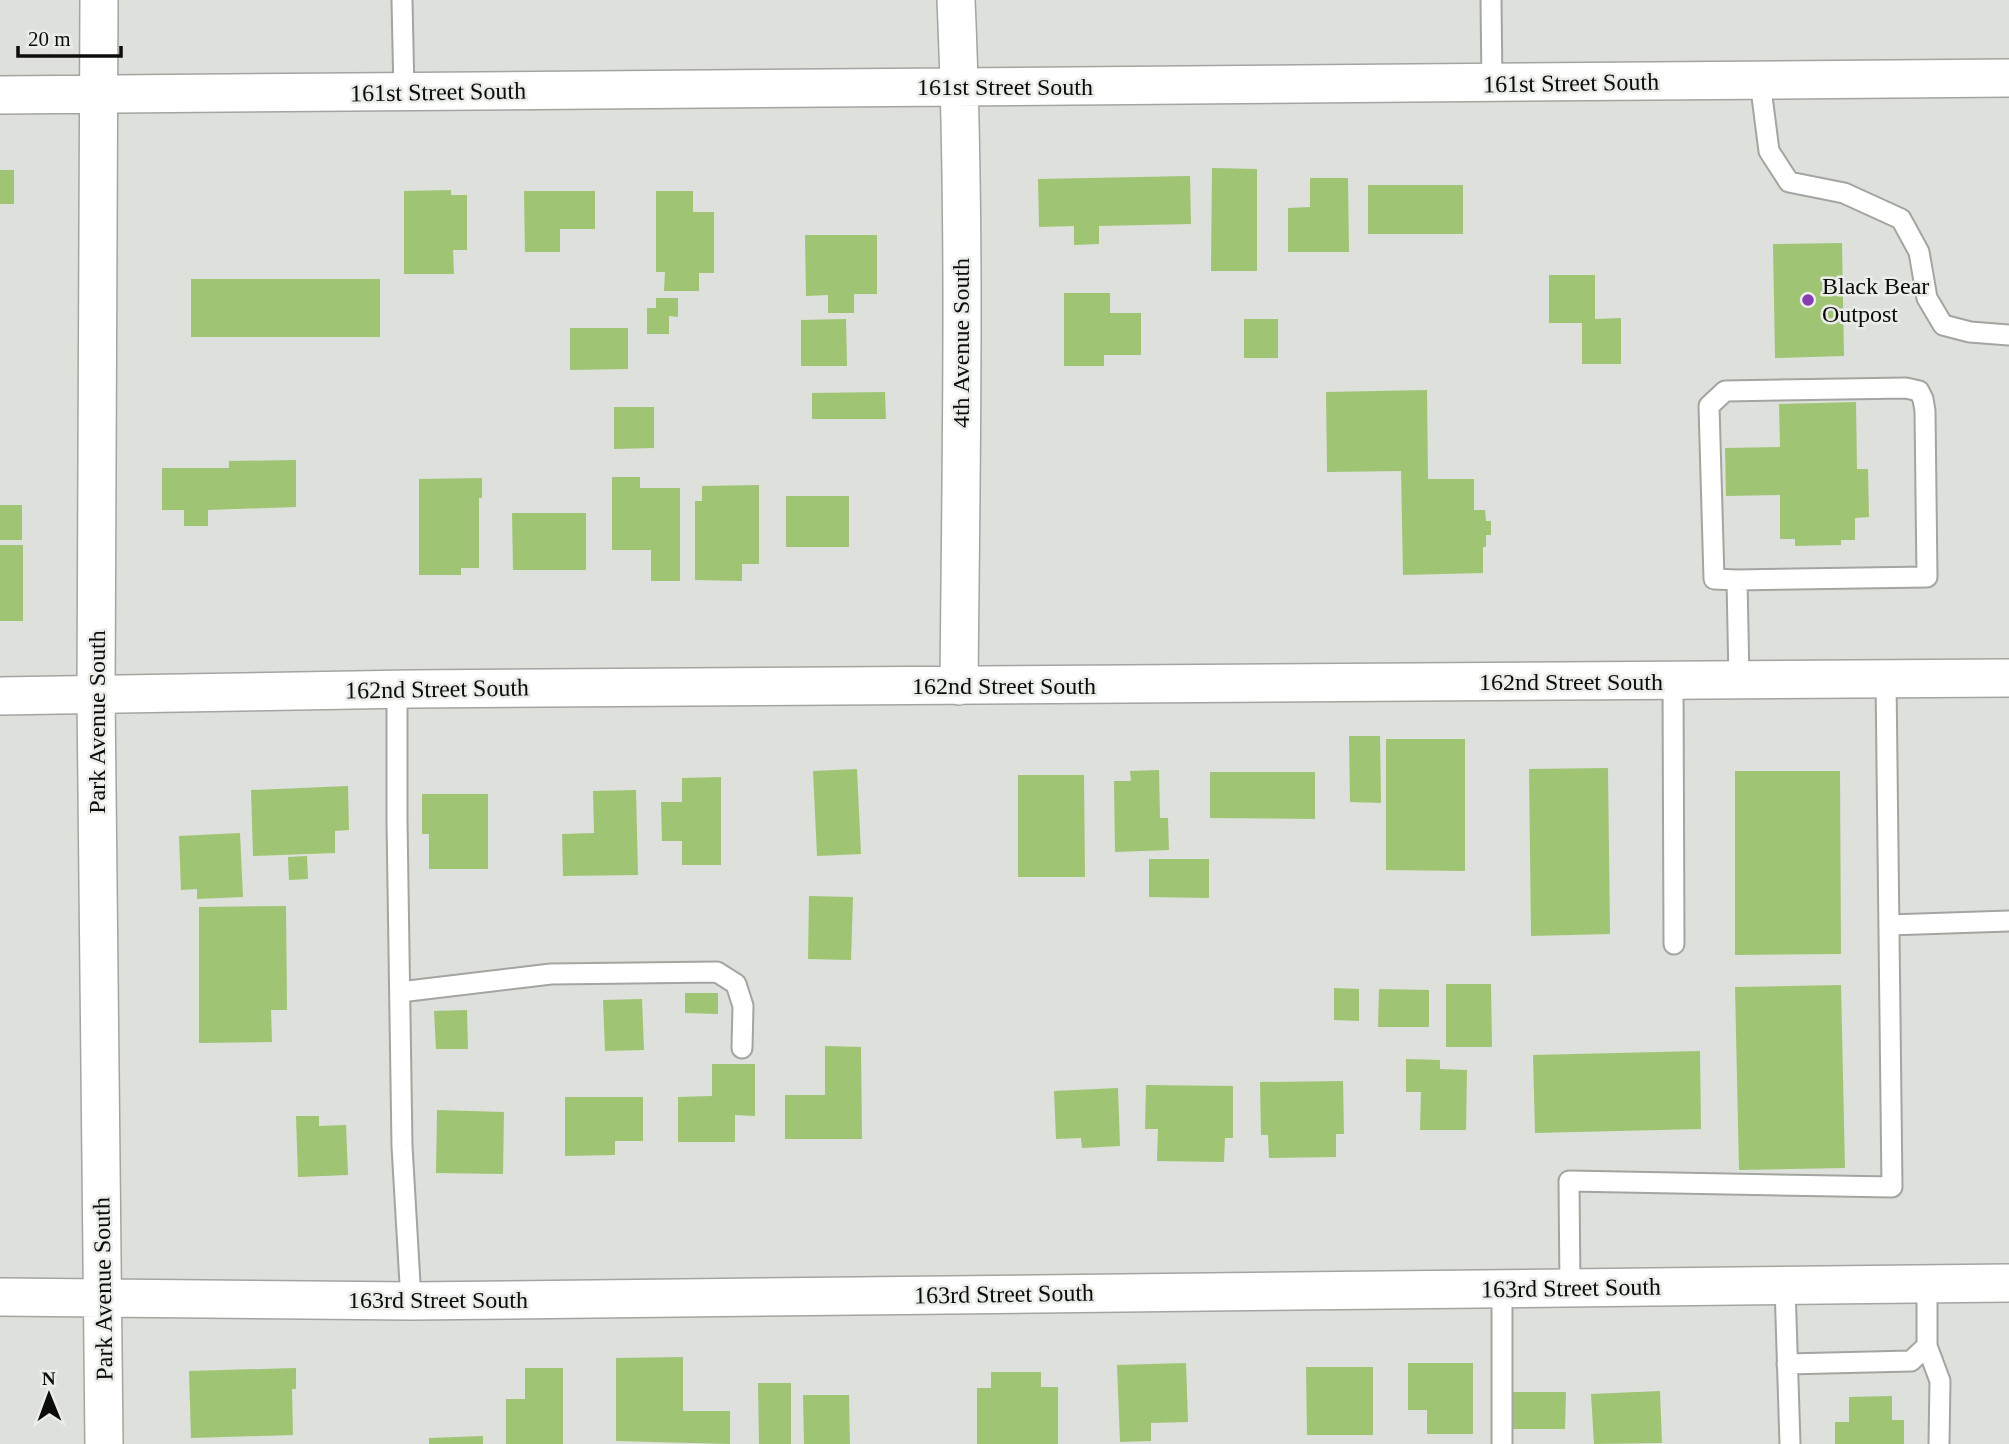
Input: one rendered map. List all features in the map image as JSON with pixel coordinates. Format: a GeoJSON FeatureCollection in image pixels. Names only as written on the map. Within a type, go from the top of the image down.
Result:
{"type":"FeatureCollection","features":[{"type":"Feature","properties":{"kind":"street","name":"Park Avenue South"},"geometry":{"type":"LineString","coordinates":[[99,0],[96,696],[104,1444]]}},
{"type":"Feature","properties":{"kind":"street","name":"4th Avenue South"},"geometry":{"type":"LineString","coordinates":[[956,0],[960,88],[959,686]]}},
{"type":"Feature","properties":{"kind":"street","name":"161st Street South"},"geometry":{"type":"LineString","coordinates":[[0,95],[2009,78]]}},
{"type":"Feature","properties":{"kind":"street","name":"162nd Street South"},"geometry":{"type":"LineString","coordinates":[[0,696],[397,689],[2009,678]]}},
{"type":"Feature","properties":{"kind":"street","name":"163rd Street South"},"geometry":{"type":"LineString","coordinates":[[0,1297],[411,1301],[2009,1283]]}},
{"type":"Feature","properties":{"kind":"lane"},"geometry":{"type":"LineString","coordinates":[[402,0],[404,93]]}},
{"type":"Feature","properties":{"kind":"lane"},"geometry":{"type":"LineString","coordinates":[[1491,0],[1492,83]]}},
{"type":"Feature","properties":{"kind":"lane"},"geometry":{"type":"LineString","coordinates":[[1760,80],[1769,151],[1789,182],[1844,193],[1901,219],[1919,252],[1927,298],[1943,325],[1970,332],[2009,335]]}},
{"type":"Feature","properties":{"kind":"lane"},"geometry":{"type":"LineString","coordinates":[[1906,388],[1919,391],[1924,411],[1927,577],[1737,580],[1714,579],[1709,406],[1725,391],[1906,388]]}},
{"type":"Feature","properties":{"kind":"lane"},"geometry":{"type":"LineString","coordinates":[[1737,580],[1739,680]]}},
{"type":"Feature","properties":{"kind":"lane"},"geometry":{"type":"LineString","coordinates":[[1570,1288],[1569,1181],[1892,1187],[1886,679]]}},
{"type":"Feature","properties":{"kind":"lane"},"geometry":{"type":"LineString","coordinates":[[1673,681],[1674,944]]}},
{"type":"Feature","properties":{"kind":"lane"},"geometry":{"type":"LineString","coordinates":[[397,689],[402,1146],[411,1301]]}},
{"type":"Feature","properties":{"kind":"lane"},"geometry":{"type":"LineString","coordinates":[[1889,925],[2009,921]]}},
{"type":"Feature","properties":{"kind":"lane"},"geometry":{"type":"LineString","coordinates":[[400,992],[551,974],[716,972],[736,984],[743,1006],[742,1048]]}},
{"type":"Feature","properties":{"kind":"lane"},"geometry":{"type":"LineString","coordinates":[[1927,1284],[1927,1346],[1940,1381],[1939,1444]]}},
{"type":"Feature","properties":{"kind":"lane"},"geometry":{"type":"LineString","coordinates":[[1785,1286],[1790,1444]]}},
{"type":"Feature","properties":{"kind":"lane"},"geometry":{"type":"LineString","coordinates":[[1502,1289],[1502,1444]]}},
{"type":"Feature","properties":{"kind":"lane"},"geometry":{"type":"LineString","coordinates":[[1787,1364],[1911,1361],[1927,1346]]}},
{"type":"Feature","properties":{"kind":"building"},"geometry":{"type":"Polygon","coordinates":[[[1212,168],[1257,169],[1257,271],[1211,271],[1212,168]]]}},
{"type":"Feature","properties":{"kind":"building"},"geometry":{"type":"Polygon","coordinates":[[[0,170],[14,170],[14,204],[0,204],[0,170]]]}},
{"type":"Feature","properties":{"kind":"building"},"geometry":{"type":"Polygon","coordinates":[[[1190,176],[1191,224],[1099,226],[1099,244],[1074,245],[1074,226],[1039,227],[1038,179],[1190,176]]]}},
{"type":"Feature","properties":{"kind":"building"},"geometry":{"type":"Polygon","coordinates":[[[1310,178],[1348,178],[1349,252],[1288,252],[1288,208],[1310,207],[1310,178]]]}},
{"type":"Feature","properties":{"kind":"building"},"geometry":{"type":"Polygon","coordinates":[[[1368,185],[1463,185],[1463,234],[1368,234],[1368,185]]]}},
{"type":"Feature","properties":{"kind":"building"},"geometry":{"type":"Polygon","coordinates":[[[451,190],[451,195],[467,195],[467,250],[453,250],[454,274],[404,274],[404,191],[451,190]]]}},
{"type":"Feature","properties":{"kind":"building"},"geometry":{"type":"Polygon","coordinates":[[[524,191],[595,191],[595,229],[560,229],[560,252],[525,252],[524,191]]]}},
{"type":"Feature","properties":{"kind":"building"},"geometry":{"type":"Polygon","coordinates":[[[656,191],[693,191],[693,212],[714,212],[714,273],[699,273],[699,291],[664,291],[665,272],[656,272],[656,191]]]}},
{"type":"Feature","properties":{"kind":"building"},"geometry":{"type":"Polygon","coordinates":[[[805,235],[877,235],[877,294],[854,294],[854,313],[828,313],[828,295],[806,296],[805,235]]]}},
{"type":"Feature","properties":{"kind":"building","name":"Black Bear Outpost"},"geometry":{"type":"Polygon","coordinates":[[[1842,243],[1844,356],[1775,358],[1773,244],[1842,243]]]}},
{"type":"Feature","properties":{"kind":"building"},"geometry":{"type":"Polygon","coordinates":[[[1549,275],[1595,275],[1595,319],[1621,318],[1621,364],[1582,364],[1582,323],[1549,323],[1549,275]]]}},
{"type":"Feature","properties":{"kind":"building"},"geometry":{"type":"Polygon","coordinates":[[[191,279],[380,279],[380,337],[191,337],[191,279]]]}},
{"type":"Feature","properties":{"kind":"building"},"geometry":{"type":"Polygon","coordinates":[[[1064,293],[1110,293],[1110,313],[1141,313],[1141,355],[1104,355],[1104,366],[1064,366],[1064,293]]]}},
{"type":"Feature","properties":{"kind":"building"},"geometry":{"type":"Polygon","coordinates":[[[656,298],[678,298],[678,317],[669,316],[669,334],[647,334],[647,308],[656,308],[656,298]]]}},
{"type":"Feature","properties":{"kind":"building"},"geometry":{"type":"Polygon","coordinates":[[[846,319],[847,366],[801,366],[801,320],[846,319]]]}},
{"type":"Feature","properties":{"kind":"building"},"geometry":{"type":"Polygon","coordinates":[[[1244,319],[1278,319],[1278,358],[1244,358],[1244,319]]]}},
{"type":"Feature","properties":{"kind":"building"},"geometry":{"type":"Polygon","coordinates":[[[570,328],[628,328],[628,369],[570,370],[570,328]]]}},
{"type":"Feature","properties":{"kind":"building"},"geometry":{"type":"Polygon","coordinates":[[[1427,390],[1428,479],[1474,479],[1474,510],[1485,510],[1486,521],[1491,521],[1491,535],[1486,535],[1486,547],[1483,547],[1483,573],[1403,575],[1401,471],[1327,472],[1326,392],[1427,390]]]}},
{"type":"Feature","properties":{"kind":"building"},"geometry":{"type":"Polygon","coordinates":[[[885,392],[886,419],[812,419],[812,393],[885,392]]]}},
{"type":"Feature","properties":{"kind":"building"},"geometry":{"type":"Polygon","coordinates":[[[1856,402],[1857,469],[1868,469],[1869,517],[1855,518],[1855,540],[1841,540],[1841,545],[1795,546],[1795,539],[1780,539],[1780,495],[1726,496],[1725,448],[1780,447],[1779,404],[1856,402]]]}},
{"type":"Feature","properties":{"kind":"building"},"geometry":{"type":"Polygon","coordinates":[[[614,407],[654,407],[654,448],[614,449],[614,407]]]}},
{"type":"Feature","properties":{"kind":"building"},"geometry":{"type":"Polygon","coordinates":[[[296,460],[296,507],[208,510],[208,526],[184,526],[184,510],[162,510],[162,468],[229,468],[229,461],[296,460]]]}},
{"type":"Feature","properties":{"kind":"building"},"geometry":{"type":"Polygon","coordinates":[[[612,477],[640,477],[640,488],[680,488],[680,581],[651,581],[651,550],[612,550],[612,477]]]}},
{"type":"Feature","properties":{"kind":"building"},"geometry":{"type":"Polygon","coordinates":[[[482,478],[482,498],[479,498],[479,568],[461,568],[461,575],[419,575],[419,479],[482,478]]]}},
{"type":"Feature","properties":{"kind":"building"},"geometry":{"type":"Polygon","coordinates":[[[759,485],[759,564],[742,564],[742,581],[695,580],[695,501],[702,501],[702,486],[759,485]]]}},
{"type":"Feature","properties":{"kind":"building"},"geometry":{"type":"Polygon","coordinates":[[[786,496],[849,496],[849,547],[786,547],[786,496]]]}},
{"type":"Feature","properties":{"kind":"building"},"geometry":{"type":"Polygon","coordinates":[[[0,505],[22,505],[22,540],[0,540],[0,505]]]}},
{"type":"Feature","properties":{"kind":"building"},"geometry":{"type":"Polygon","coordinates":[[[512,513],[586,513],[586,570],[513,570],[512,513]]]}},
{"type":"Feature","properties":{"kind":"building"},"geometry":{"type":"Polygon","coordinates":[[[0,545],[23,545],[23,621],[0,621],[0,545]]]}},
{"type":"Feature","properties":{"kind":"building"},"geometry":{"type":"Polygon","coordinates":[[[1349,736],[1380,736],[1381,803],[1350,802],[1349,736]]]}},
{"type":"Feature","properties":{"kind":"building"},"geometry":{"type":"Polygon","coordinates":[[[1386,739],[1465,739],[1465,871],[1386,870],[1386,739]]]}},
{"type":"Feature","properties":{"kind":"building"},"geometry":{"type":"Polygon","coordinates":[[[1608,768],[1610,934],[1531,936],[1529,769],[1608,768]]]}},
{"type":"Feature","properties":{"kind":"building"},"geometry":{"type":"Polygon","coordinates":[[[857,769],[861,854],[817,856],[813,771],[857,769]]]}},
{"type":"Feature","properties":{"kind":"building"},"geometry":{"type":"Polygon","coordinates":[[[1159,770],[1160,818],[1168,818],[1169,850],[1115,852],[1114,781],[1131,781],[1130,771],[1159,770]]]}},
{"type":"Feature","properties":{"kind":"building"},"geometry":{"type":"Polygon","coordinates":[[[1735,771],[1840,771],[1841,954],[1735,955],[1735,771]]]}},
{"type":"Feature","properties":{"kind":"building"},"geometry":{"type":"Polygon","coordinates":[[[1210,772],[1315,772],[1315,819],[1210,818],[1210,772]]]}},
{"type":"Feature","properties":{"kind":"building"},"geometry":{"type":"Polygon","coordinates":[[[1018,775],[1084,775],[1085,877],[1018,877],[1018,775]]]}},
{"type":"Feature","properties":{"kind":"building"},"geometry":{"type":"Polygon","coordinates":[[[721,777],[721,865],[682,865],[682,841],[662,841],[661,802],[682,802],[682,778],[721,777]]]}},
{"type":"Feature","properties":{"kind":"building"},"geometry":{"type":"Polygon","coordinates":[[[348,786],[349,830],[335,831],[335,853],[253,856],[251,790],[348,786]]]}},
{"type":"Feature","properties":{"kind":"building"},"geometry":{"type":"Polygon","coordinates":[[[636,790],[638,875],[563,876],[562,834],[594,833],[593,791],[636,790]]]}},
{"type":"Feature","properties":{"kind":"building"},"geometry":{"type":"Polygon","coordinates":[[[422,794],[488,794],[488,869],[429,869],[429,834],[422,834],[422,794]]]}},
{"type":"Feature","properties":{"kind":"building"},"geometry":{"type":"Polygon","coordinates":[[[240,833],[243,897],[197,899],[197,889],[181,890],[179,836],[240,833]]]}},
{"type":"Feature","properties":{"kind":"building"},"geometry":{"type":"Polygon","coordinates":[[[307,856],[308,879],[289,880],[288,857],[307,856]]]}},
{"type":"Feature","properties":{"kind":"building"},"geometry":{"type":"Polygon","coordinates":[[[1149,859],[1209,859],[1209,898],[1149,897],[1149,859]]]}},
{"type":"Feature","properties":{"kind":"building"},"geometry":{"type":"Polygon","coordinates":[[[809,896],[853,897],[851,960],[808,959],[809,896]]]}},
{"type":"Feature","properties":{"kind":"building"},"geometry":{"type":"Polygon","coordinates":[[[286,906],[287,1010],[271,1010],[272,1042],[199,1043],[199,907],[286,906]]]}},
{"type":"Feature","properties":{"kind":"building"},"geometry":{"type":"Polygon","coordinates":[[[1446,984],[1491,984],[1492,1047],[1446,1047],[1446,984]]]}},
{"type":"Feature","properties":{"kind":"building"},"geometry":{"type":"Polygon","coordinates":[[[1841,985],[1845,1168],[1739,1170],[1735,987],[1841,985]]]}},
{"type":"Feature","properties":{"kind":"building"},"geometry":{"type":"Polygon","coordinates":[[[1334,988],[1359,989],[1359,1021],[1334,1020],[1334,988]]]}},
{"type":"Feature","properties":{"kind":"building"},"geometry":{"type":"Polygon","coordinates":[[[1379,989],[1429,990],[1429,1027],[1378,1027],[1379,989]]]}},
{"type":"Feature","properties":{"kind":"building"},"geometry":{"type":"Polygon","coordinates":[[[685,993],[718,993],[718,1014],[685,1013],[685,993]]]}},
{"type":"Feature","properties":{"kind":"building"},"geometry":{"type":"Polygon","coordinates":[[[642,999],[644,1050],[605,1051],[603,1000],[642,999]]]}},
{"type":"Feature","properties":{"kind":"building"},"geometry":{"type":"Polygon","coordinates":[[[467,1010],[468,1049],[436,1049],[434,1011],[467,1010]]]}},
{"type":"Feature","properties":{"kind":"building"},"geometry":{"type":"Polygon","coordinates":[[[825,1046],[861,1047],[862,1139],[785,1139],[785,1095],[825,1095],[825,1046]]]}},
{"type":"Feature","properties":{"kind":"building"},"geometry":{"type":"Polygon","coordinates":[[[1700,1051],[1701,1129],[1535,1133],[1533,1055],[1700,1051]]]}},
{"type":"Feature","properties":{"kind":"building"},"geometry":{"type":"Polygon","coordinates":[[[1406,1059],[1440,1060],[1440,1069],[1467,1070],[1466,1130],[1420,1130],[1421,1092],[1406,1092],[1406,1059]]]}},
{"type":"Feature","properties":{"kind":"building"},"geometry":{"type":"Polygon","coordinates":[[[712,1064],[755,1064],[755,1116],[735,1115],[735,1142],[678,1142],[678,1097],[712,1096],[712,1064]]]}},
{"type":"Feature","properties":{"kind":"building"},"geometry":{"type":"Polygon","coordinates":[[[1343,1081],[1344,1134],[1336,1134],[1336,1157],[1269,1158],[1268,1135],[1261,1135],[1260,1082],[1343,1081]]]}},
{"type":"Feature","properties":{"kind":"building"},"geometry":{"type":"Polygon","coordinates":[[[1146,1085],[1233,1086],[1233,1138],[1225,1138],[1224,1162],[1157,1161],[1158,1129],[1145,1129],[1146,1085]]]}},
{"type":"Feature","properties":{"kind":"building"},"geometry":{"type":"Polygon","coordinates":[[[1118,1088],[1120,1146],[1082,1148],[1081,1138],[1056,1139],[1054,1091],[1118,1088]]]}},
{"type":"Feature","properties":{"kind":"building"},"geometry":{"type":"Polygon","coordinates":[[[565,1097],[643,1097],[643,1141],[615,1141],[615,1155],[565,1156],[565,1097]]]}},
{"type":"Feature","properties":{"kind":"building"},"geometry":{"type":"Polygon","coordinates":[[[437,1110],[504,1112],[503,1174],[436,1173],[437,1110]]]}},
{"type":"Feature","properties":{"kind":"building"},"geometry":{"type":"Polygon","coordinates":[[[296,1116],[319,1116],[319,1126],[346,1125],[348,1175],[298,1177],[296,1116]]]}},
{"type":"Feature","properties":{"kind":"building"},"geometry":{"type":"Polygon","coordinates":[[[683,1357],[683,1411],[730,1411],[730,1444],[616,1441],[616,1358],[683,1357]]]}},
{"type":"Feature","properties":{"kind":"building"},"geometry":{"type":"Polygon","coordinates":[[[1186,1363],[1188,1422],[1151,1423],[1151,1441],[1120,1442],[1117,1365],[1186,1363]]]}},
{"type":"Feature","properties":{"kind":"building"},"geometry":{"type":"Polygon","coordinates":[[[1408,1363],[1473,1363],[1473,1434],[1427,1434],[1427,1410],[1408,1410],[1408,1363]]]}},
{"type":"Feature","properties":{"kind":"building"},"geometry":{"type":"Polygon","coordinates":[[[1306,1367],[1373,1367],[1373,1435],[1307,1435],[1306,1367]]]}},
{"type":"Feature","properties":{"kind":"building"},"geometry":{"type":"Polygon","coordinates":[[[296,1368],[296,1389],[292,1389],[293,1435],[191,1438],[189,1371],[296,1368]]]}},
{"type":"Feature","properties":{"kind":"building"},"geometry":{"type":"Polygon","coordinates":[[[525,1368],[563,1368],[563,1444],[506,1444],[506,1399],[525,1399],[525,1368]]]}},
{"type":"Feature","properties":{"kind":"building"},"geometry":{"type":"Polygon","coordinates":[[[991,1372],[1041,1372],[1041,1387],[1058,1387],[1058,1444],[977,1444],[977,1388],[991,1388],[991,1372]]]}},
{"type":"Feature","properties":{"kind":"building"},"geometry":{"type":"Polygon","coordinates":[[[758,1383],[791,1383],[791,1444],[759,1444],[758,1383]]]}},
{"type":"Feature","properties":{"kind":"building"},"geometry":{"type":"Polygon","coordinates":[[[1660,1391],[1662,1443],[1594,1444],[1591,1394],[1660,1391]]]}},
{"type":"Feature","properties":{"kind":"building"},"geometry":{"type":"Polygon","coordinates":[[[1513,1392],[1566,1392],[1565,1429],[1512,1429],[1513,1392]]]}},
{"type":"Feature","properties":{"kind":"building"},"geometry":{"type":"Polygon","coordinates":[[[803,1395],[849,1395],[850,1444],[804,1444],[803,1395]]]}},
{"type":"Feature","properties":{"kind":"building"},"geometry":{"type":"Polygon","coordinates":[[[1892,1396],[1892,1420],[1904,1420],[1904,1444],[1835,1444],[1835,1422],[1849,1422],[1849,1397],[1892,1396]]]}},
{"type":"Feature","properties":{"kind":"building"},"geometry":{"type":"Polygon","coordinates":[[[483,1436],[483,1444],[429,1444],[429,1438],[483,1436]]]}},
{"type":"Feature","properties":{"kind":"place","name":"Black Bear Outpost"},"geometry":{"type":"Point","coordinates":[1808,300]}}]}
